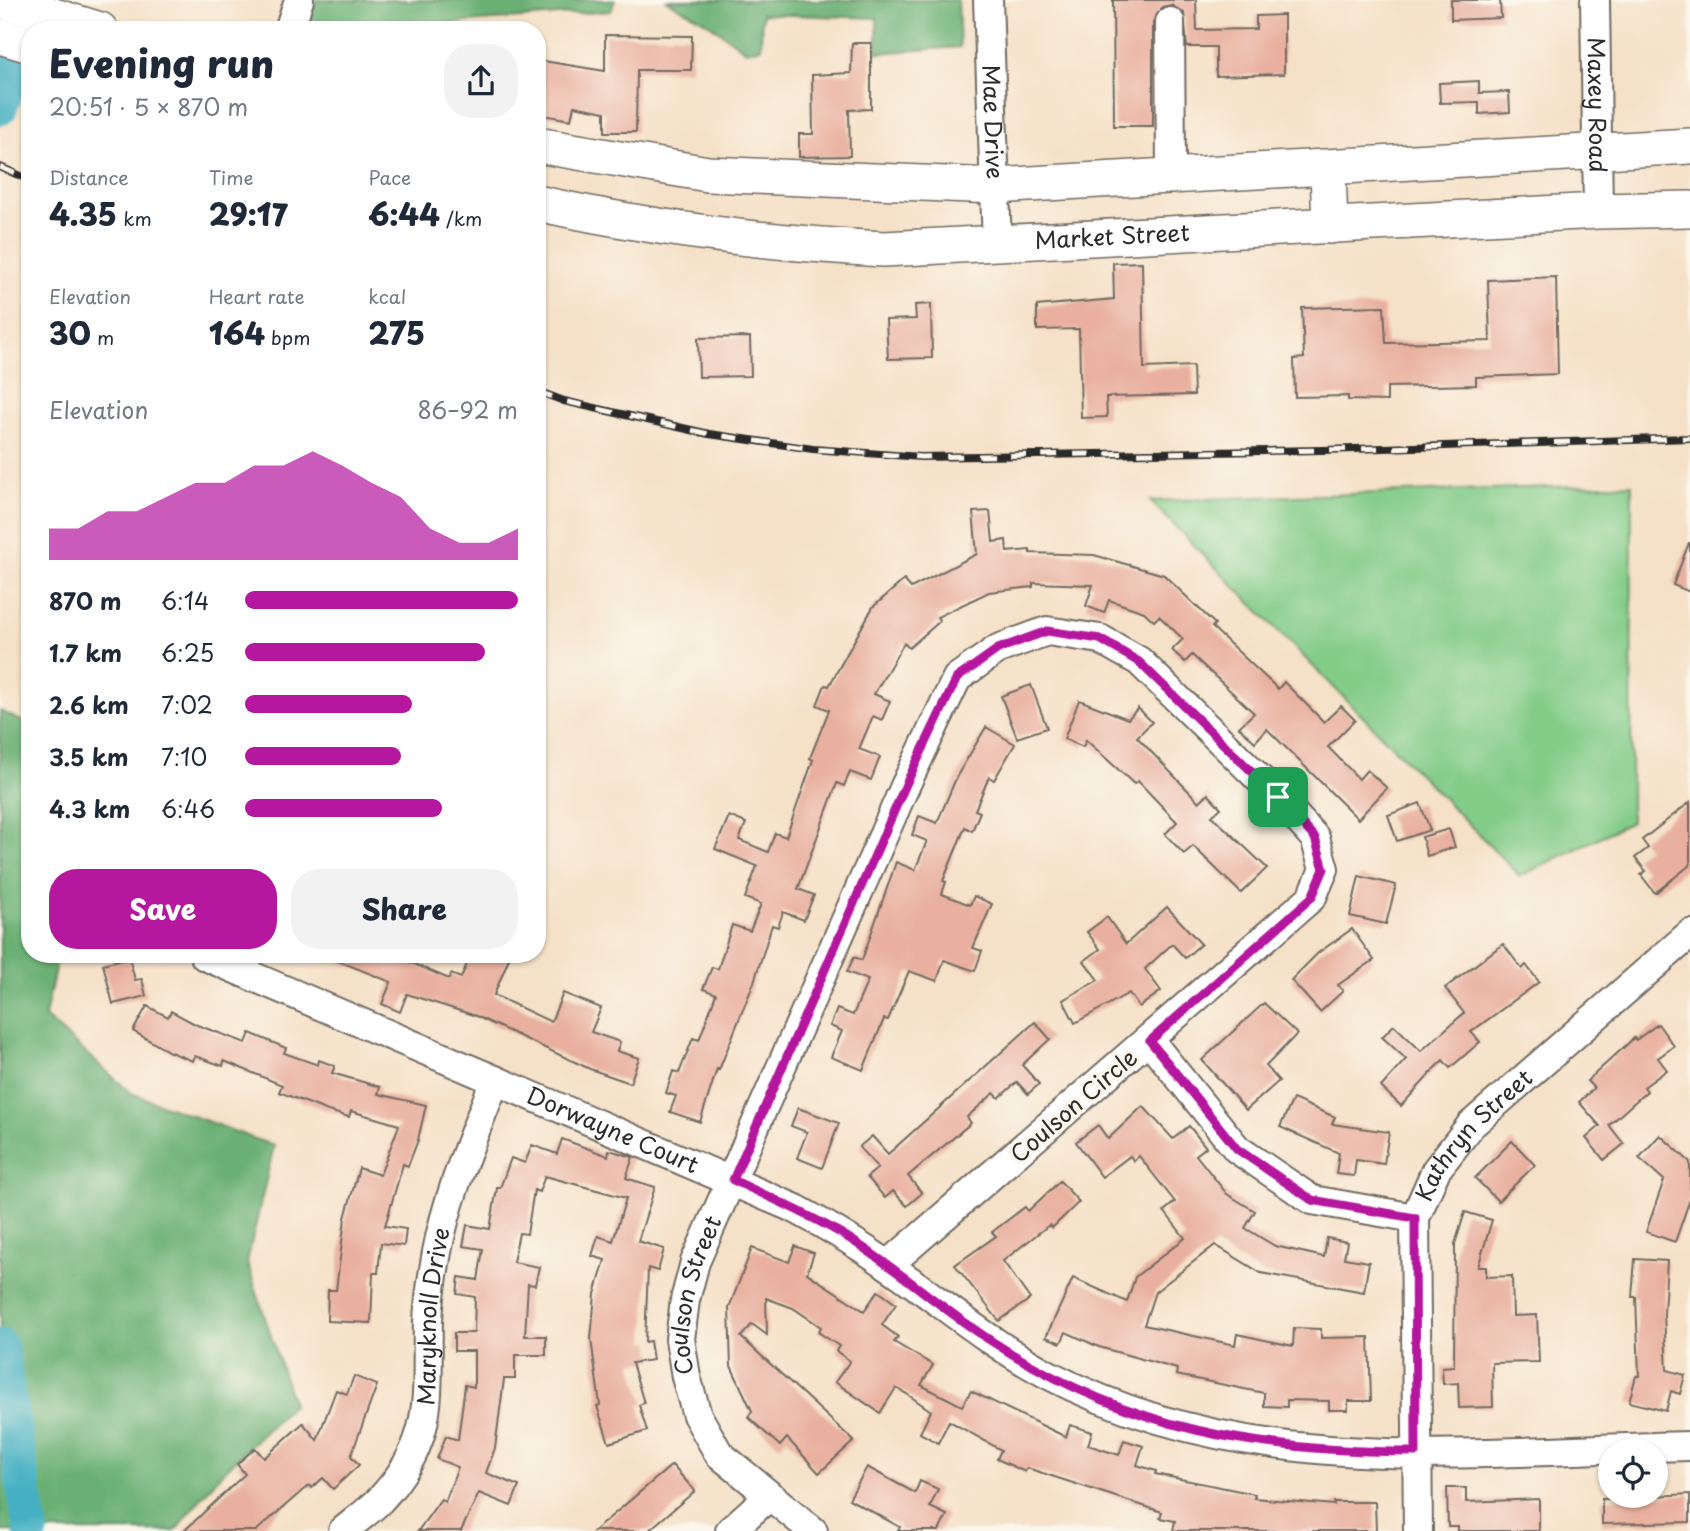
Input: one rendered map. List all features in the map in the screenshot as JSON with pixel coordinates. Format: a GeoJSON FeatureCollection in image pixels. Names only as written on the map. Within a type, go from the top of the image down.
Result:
{"type":"FeatureCollection","features":[{"type":"Feature","properties":{"kind":"main road"},"geometry":{"type":"LineString","coordinates":[[1,0],[74,21]]}},
{"type":"Feature","properties":{"kind":"main road"},"geometry":{"type":"LineString","coordinates":[[0,36],[21,42]]}},
{"type":"Feature","properties":{"kind":"main road"},"geometry":{"type":"LineString","coordinates":[[546,147],[708,174],[995,186],[1171,174],[1328,169],[1690,146]]}},
{"type":"Feature","properties":{"kind":"main road"},"geometry":{"type":"LineString","coordinates":[[1328,169],[1330,226]]}},
{"type":"Feature","properties":{"kind":"main road","name":"Market Street"},"geometry":{"type":"LineString","coordinates":[[546,206],[637,225],[779,244],[884,249],[1598,211],[1690,209]]}},
{"type":"Feature","properties":{"kind":"street"},"geometry":{"type":"LineString","coordinates":[[292,21],[299,0]]}},
{"type":"Feature","properties":{"kind":"street","name":"Mae Drive"},"geometry":{"type":"LineString","coordinates":[[988,0],[997,245]]}},
{"type":"Feature","properties":{"kind":"street","name":"Maxey Road"},"geometry":{"type":"LineString","coordinates":[[1595,0],[1598,211]]}},
{"type":"Feature","properties":{"kind":"street"},"geometry":{"type":"LineString","coordinates":[[1170,22],[1171,174]]}},
{"type":"Feature","properties":{"kind":"street","name":"Coulson Circle"},"geometry":{"type":"LineString","coordinates":[[733,1180],[906,784],[957,678],[998,649],[1047,631],[1100,639],[1139,662],[1296,817],[1315,838],[1324,869],[1312,897],[1150,1041],[888,1265]]}},
{"type":"Feature","properties":{"kind":"street","name":"Kathryn Street"},"geometry":{"type":"LineString","coordinates":[[1419,1531],[1415,1218],[1436,1170],[1471,1125],[1690,934]]}},
{"type":"Feature","properties":{"kind":"street","name":"Dorwayne Court"},"geometry":{"type":"LineString","coordinates":[[221,963],[733,1180],[846,1236],[941,1306],[1036,1368],[1102,1400],[1153,1420],[1213,1436],[1286,1448],[1416,1452],[1690,1446]]}},
{"type":"Feature","properties":{"kind":"street"},"geometry":{"type":"LineString","coordinates":[[1150,1041],[1237,1149],[1312,1200],[1415,1218]]}},
{"type":"Feature","properties":{"kind":"street","name":"Maryknoll Drive"},"geometry":{"type":"LineString","coordinates":[[343,1531],[380,1500],[400,1474],[424,1424],[430,1381],[428,1319],[444,1220],[495,1080]]}},
{"type":"Feature","properties":{"kind":"street","name":"Coulson Street"},"geometry":{"type":"LineString","coordinates":[[733,1180],[695,1262],[685,1300],[680,1339],[686,1377],[697,1415],[719,1454],[813,1531]]}},
{"type":"Feature","properties":{"kind":"street"},"geometry":{"type":"LineString","coordinates":[[730,1531],[769,1496]]}},
{"type":"Feature","properties":{"kind":"green space"},"geometry":{"type":"Polygon","coordinates":[[[316,0],[615,0],[611,11],[482,21],[310,21],[316,0]]]}},
{"type":"Feature","properties":{"kind":"green space"},"geometry":{"type":"Polygon","coordinates":[[[665,0],[958,0],[960,47],[877,53],[877,18],[762,14],[761,48],[746,51],[705,21],[665,0]]]}},
{"type":"Feature","properties":{"kind":"green space"},"geometry":{"type":"Polygon","coordinates":[[[1632,484],[1631,822],[1520,876],[1150,501],[1632,484]]]}},
{"type":"Feature","properties":{"kind":"green space"},"geometry":{"type":"Polygon","coordinates":[[[0,711],[21,721],[21,963],[56,963],[45,1017],[131,1093],[274,1146],[247,1262],[293,1404],[220,1475],[175,1531],[0,1531],[0,711]]]}},
{"type":"Feature","properties":{"kind":"building"},"geometry":{"type":"Polygon","coordinates":[[[1113,0],[1196,0],[1197,30],[1256,29],[1256,16],[1284,15],[1284,74],[1216,76],[1216,47],[1187,47],[1184,13],[1171,5],[1162,7],[1153,22],[1153,126],[1114,126],[1113,0]]]}},
{"type":"Feature","properties":{"kind":"building"},"geometry":{"type":"Polygon","coordinates":[[[1451,0],[1500,0],[1501,18],[1451,20],[1451,0]]]}},
{"type":"Feature","properties":{"kind":"building"},"geometry":{"type":"Polygon","coordinates":[[[605,35],[692,36],[691,70],[637,70],[636,132],[605,132],[605,112],[574,106],[571,120],[546,116],[546,61],[605,71],[605,35]]]}},
{"type":"Feature","properties":{"kind":"building"},"geometry":{"type":"Polygon","coordinates":[[[852,43],[871,43],[871,109],[849,110],[850,156],[799,157],[799,134],[813,134],[812,75],[851,73],[852,43]]]}},
{"type":"Feature","properties":{"kind":"building"},"geometry":{"type":"Polygon","coordinates":[[[1479,81],[1479,93],[1509,92],[1510,112],[1479,114],[1479,102],[1440,103],[1439,83],[1479,81]]]}},
{"type":"Feature","properties":{"kind":"building"},"geometry":{"type":"Polygon","coordinates":[[[1142,262],[1144,368],[1193,366],[1194,395],[1106,397],[1107,417],[1081,418],[1079,329],[1037,330],[1037,306],[1114,299],[1113,263],[1142,262]]]}},
{"type":"Feature","properties":{"kind":"building"},"geometry":{"type":"Polygon","coordinates":[[[1556,277],[1558,374],[1476,377],[1476,385],[1387,387],[1387,401],[1348,400],[1348,396],[1295,397],[1294,359],[1304,358],[1302,308],[1384,306],[1386,343],[1490,341],[1488,280],[1556,277]]]}},
{"type":"Feature","properties":{"kind":"building"},"geometry":{"type":"Polygon","coordinates":[[[931,304],[932,358],[888,359],[886,320],[916,319],[915,305],[931,304]]]}},
{"type":"Feature","properties":{"kind":"building"},"geometry":{"type":"Polygon","coordinates":[[[750,337],[751,376],[699,377],[698,338],[750,337]]]}},
{"type":"Feature","properties":{"kind":"building"},"geometry":{"type":"Polygon","coordinates":[[[990,511],[993,542],[1006,540],[1007,552],[1030,550],[1030,553],[1094,555],[1164,575],[1215,624],[1212,627],[1278,689],[1284,682],[1324,722],[1341,706],[1355,720],[1328,747],[1359,779],[1367,770],[1387,788],[1358,819],[1267,729],[1255,742],[1239,727],[1254,713],[1192,655],[1185,662],[1172,650],[1183,639],[1159,616],[1154,621],[1144,612],[1109,600],[1104,613],[1086,606],[1093,585],[1033,583],[1033,587],[989,592],[937,617],[940,621],[909,648],[904,643],[874,694],[890,701],[882,720],[873,716],[859,749],[880,757],[871,780],[850,772],[844,786],[837,783],[798,889],[814,895],[804,920],[783,912],[778,927],[772,925],[754,982],[719,1070],[717,1069],[700,1122],[670,1112],[676,1096],[666,1093],[673,1071],[679,1073],[693,1038],[699,1040],[716,994],[703,989],[712,967],[718,969],[732,925],[750,931],[761,904],[745,898],[757,866],[715,849],[729,816],[746,823],[739,840],[768,852],[775,833],[786,837],[813,760],[810,758],[829,710],[817,705],[825,685],[829,686],[873,607],[904,580],[911,588],[977,554],[973,512],[990,511]]]}},
{"type":"Feature","properties":{"kind":"building"},"geometry":{"type":"Polygon","coordinates":[[[1690,543],[1690,592],[1673,585],[1690,543]]]}},
{"type":"Feature","properties":{"kind":"building"},"geometry":{"type":"Polygon","coordinates":[[[1031,685],[1047,728],[1017,738],[1001,696],[1031,685]]]}},
{"type":"Feature","properties":{"kind":"building"},"geometry":{"type":"Polygon","coordinates":[[[1079,700],[1128,719],[1138,708],[1152,722],[1137,737],[1199,802],[1208,794],[1221,808],[1212,816],[1267,868],[1241,893],[1193,846],[1184,854],[1165,834],[1177,822],[1138,781],[1134,784],[1086,740],[1083,747],[1064,739],[1079,700]]]}},
{"type":"Feature","properties":{"kind":"building"},"geometry":{"type":"Polygon","coordinates":[[[986,727],[1015,744],[994,780],[989,777],[975,810],[980,812],[972,831],[965,827],[943,881],[946,882],[942,894],[970,905],[974,896],[992,904],[973,948],[982,951],[975,971],[944,960],[937,981],[909,971],[888,1020],[884,1019],[863,1070],[831,1057],[842,1031],[830,1026],[837,1009],[853,1015],[868,980],[847,972],[854,957],[862,960],[896,862],[915,870],[927,841],[912,835],[919,816],[937,823],[957,776],[986,727]]]}},
{"type":"Feature","properties":{"kind":"building"},"geometry":{"type":"Polygon","coordinates":[[[1690,802],[1690,865],[1655,893],[1641,875],[1646,871],[1635,858],[1648,848],[1642,840],[1690,802]]]}},
{"type":"Feature","properties":{"kind":"building"},"geometry":{"type":"Polygon","coordinates":[[[1420,803],[1430,830],[1397,841],[1388,815],[1420,803]]]}},
{"type":"Feature","properties":{"kind":"building"},"geometry":{"type":"Polygon","coordinates":[[[1449,829],[1455,847],[1427,856],[1422,837],[1449,829]]]}},
{"type":"Feature","properties":{"kind":"building"},"geometry":{"type":"Polygon","coordinates":[[[1359,876],[1396,885],[1386,924],[1350,916],[1359,876]]]}},
{"type":"Feature","properties":{"kind":"building"},"geometry":{"type":"Polygon","coordinates":[[[1167,907],[1201,944],[1185,958],[1172,944],[1145,969],[1161,991],[1139,1007],[1129,993],[1075,1023],[1063,1000],[1098,980],[1084,961],[1100,949],[1087,932],[1107,917],[1126,944],[1167,907]]]}},
{"type":"Feature","properties":{"kind":"building"},"geometry":{"type":"Polygon","coordinates":[[[1352,929],[1374,960],[1338,985],[1343,991],[1320,1012],[1291,980],[1318,953],[1352,929]]]}},
{"type":"Feature","properties":{"kind":"building"},"geometry":{"type":"Polygon","coordinates":[[[1503,944],[1522,969],[1526,965],[1539,982],[1471,1032],[1480,1042],[1450,1068],[1443,1060],[1401,1106],[1381,1087],[1406,1059],[1382,1037],[1394,1025],[1421,1051],[1464,1013],[1445,988],[1503,944]]]}},
{"type":"Feature","properties":{"kind":"building"},"geometry":{"type":"Polygon","coordinates":[[[131,963],[135,980],[142,979],[146,996],[113,1004],[103,964],[131,963]]]}},
{"type":"Feature","properties":{"kind":"building"},"geometry":{"type":"Polygon","coordinates":[[[344,963],[412,963],[449,979],[451,974],[461,978],[467,963],[507,963],[494,995],[551,1022],[563,993],[601,1008],[591,1032],[620,1042],[617,1051],[639,1058],[630,1083],[590,1069],[476,1016],[407,994],[400,1012],[382,1004],[391,982],[344,963]]]}},
{"type":"Feature","properties":{"kind":"building"},"geometry":{"type":"Polygon","coordinates":[[[1264,1003],[1297,1034],[1266,1066],[1279,1081],[1246,1110],[1202,1060],[1264,1003]]]}},
{"type":"Feature","properties":{"kind":"building"},"geometry":{"type":"Polygon","coordinates":[[[147,1006],[168,1017],[171,1011],[197,1025],[246,1043],[250,1033],[286,1048],[284,1053],[318,1065],[319,1060],[335,1066],[332,1073],[380,1087],[378,1094],[426,1105],[418,1140],[408,1166],[403,1164],[385,1226],[406,1229],[404,1246],[381,1243],[378,1273],[373,1273],[371,1323],[327,1321],[328,1290],[336,1290],[345,1218],[359,1168],[380,1175],[399,1125],[351,1111],[349,1117],[328,1111],[279,1092],[282,1085],[224,1061],[223,1066],[195,1056],[193,1061],[170,1052],[133,1031],[147,1006]]]}},
{"type":"Feature","properties":{"kind":"building"},"geometry":{"type":"Polygon","coordinates":[[[1035,1022],[1050,1039],[1022,1065],[1039,1084],[1028,1094],[1017,1082],[999,1098],[994,1093],[967,1117],[971,1123],[908,1176],[922,1193],[907,1206],[893,1191],[885,1198],[867,1177],[878,1168],[859,1147],[872,1136],[888,1154],[1035,1022]]]}},
{"type":"Feature","properties":{"kind":"building"},"geometry":{"type":"Polygon","coordinates":[[[1658,1024],[1674,1046],[1658,1058],[1667,1070],[1644,1087],[1647,1091],[1609,1125],[1624,1144],[1604,1160],[1586,1138],[1600,1126],[1579,1102],[1594,1088],[1587,1081],[1634,1038],[1636,1040],[1658,1024]]]}},
{"type":"Feature","properties":{"kind":"building"},"geometry":{"type":"Polygon","coordinates":[[[1293,1099],[1335,1117],[1332,1124],[1389,1132],[1384,1164],[1356,1160],[1354,1176],[1336,1174],[1339,1153],[1280,1127],[1293,1099]]]}},
{"type":"Feature","properties":{"kind":"building"},"geometry":{"type":"Polygon","coordinates":[[[1143,1106],[1173,1139],[1189,1126],[1206,1147],[1196,1155],[1227,1194],[1255,1211],[1245,1228],[1275,1246],[1324,1257],[1327,1238],[1347,1242],[1344,1258],[1369,1262],[1364,1292],[1261,1273],[1215,1245],[1155,1292],[1144,1325],[1235,1345],[1237,1334],[1293,1346],[1294,1328],[1321,1329],[1321,1338],[1369,1337],[1371,1401],[1348,1401],[1348,1410],[1329,1410],[1329,1401],[1287,1400],[1287,1407],[1264,1406],[1264,1393],[1176,1375],[1177,1369],[1099,1347],[1066,1332],[1061,1343],[1046,1337],[1073,1278],[1127,1302],[1135,1277],[1185,1238],[1164,1211],[1175,1202],[1139,1156],[1134,1161],[1130,1156],[1102,1177],[1076,1142],[1098,1125],[1108,1139],[1143,1106]]]}},
{"type":"Feature","properties":{"kind":"building"},"geometry":{"type":"Polygon","coordinates":[[[798,1108],[839,1123],[822,1168],[797,1158],[807,1132],[791,1126],[798,1108]]]}},
{"type":"Feature","properties":{"kind":"building"},"geometry":{"type":"Polygon","coordinates":[[[1660,1135],[1690,1162],[1690,1199],[1675,1242],[1646,1232],[1664,1180],[1639,1158],[1660,1135]]]}},
{"type":"Feature","properties":{"kind":"building"},"geometry":{"type":"Polygon","coordinates":[[[562,1139],[608,1156],[609,1150],[633,1157],[626,1178],[655,1187],[638,1241],[664,1249],[658,1271],[648,1268],[645,1342],[650,1341],[653,1360],[632,1363],[644,1403],[639,1405],[647,1431],[609,1443],[597,1406],[600,1405],[591,1339],[595,1294],[605,1260],[592,1256],[598,1236],[613,1241],[626,1198],[545,1176],[539,1192],[534,1190],[527,1234],[519,1233],[513,1262],[539,1267],[535,1285],[528,1284],[525,1336],[546,1336],[546,1355],[515,1355],[515,1379],[504,1379],[495,1448],[486,1473],[519,1486],[511,1506],[479,1493],[461,1531],[418,1531],[441,1499],[445,1502],[458,1467],[437,1459],[446,1436],[458,1440],[465,1385],[474,1387],[474,1351],[454,1351],[454,1333],[474,1333],[475,1297],[457,1294],[459,1277],[478,1280],[483,1249],[463,1246],[467,1225],[490,1229],[497,1188],[500,1188],[511,1158],[525,1163],[532,1145],[557,1154],[562,1139]]]}},
{"type":"Feature","properties":{"kind":"building"},"geometry":{"type":"Polygon","coordinates":[[[1512,1141],[1535,1165],[1498,1201],[1475,1178],[1512,1141]]]}},
{"type":"Feature","properties":{"kind":"building"},"geometry":{"type":"Polygon","coordinates":[[[1060,1181],[1079,1202],[1052,1228],[1049,1225],[1003,1261],[1030,1299],[999,1321],[955,1265],[996,1236],[992,1232],[1025,1207],[1028,1211],[1060,1181]]]}},
{"type":"Feature","properties":{"kind":"building"},"geometry":{"type":"Polygon","coordinates":[[[1465,1212],[1492,1220],[1478,1267],[1486,1267],[1486,1277],[1512,1276],[1513,1316],[1537,1315],[1539,1362],[1492,1363],[1493,1407],[1459,1408],[1458,1383],[1443,1384],[1442,1367],[1454,1366],[1455,1244],[1465,1212]]]}},
{"type":"Feature","properties":{"kind":"building"},"geometry":{"type":"Polygon","coordinates":[[[795,1246],[814,1253],[807,1273],[864,1311],[878,1291],[896,1304],[882,1325],[898,1337],[894,1342],[933,1365],[921,1385],[962,1406],[971,1391],[1066,1437],[1070,1425],[1092,1432],[1088,1445],[1119,1455],[1124,1440],[1143,1446],[1137,1465],[1156,1471],[1155,1474],[1255,1494],[1254,1498],[1334,1505],[1334,1502],[1375,1502],[1376,1531],[1173,1531],[1175,1521],[1160,1518],[1162,1512],[1027,1468],[1025,1472],[997,1459],[1001,1450],[949,1421],[938,1443],[920,1433],[931,1411],[896,1388],[880,1413],[835,1382],[850,1361],[836,1351],[839,1346],[818,1332],[821,1327],[793,1308],[766,1298],[767,1335],[752,1324],[741,1337],[854,1441],[819,1473],[787,1438],[780,1446],[748,1417],[752,1411],[731,1366],[729,1308],[752,1248],[789,1262],[795,1246]]]}},
{"type":"Feature","properties":{"kind":"building"},"geometry":{"type":"Polygon","coordinates":[[[1635,1259],[1667,1261],[1664,1314],[1667,1370],[1685,1375],[1680,1394],[1671,1391],[1666,1411],[1629,1402],[1636,1376],[1639,1376],[1636,1297],[1632,1297],[1635,1259]]]}},
{"type":"Feature","properties":{"kind":"building"},"geometry":{"type":"Polygon","coordinates":[[[354,1376],[377,1385],[351,1456],[359,1465],[333,1489],[323,1478],[312,1488],[309,1485],[256,1531],[184,1531],[245,1474],[237,1464],[255,1448],[264,1458],[303,1423],[317,1440],[336,1390],[347,1394],[354,1376]]]}},
{"type":"Feature","properties":{"kind":"building"},"geometry":{"type":"Polygon","coordinates":[[[672,1465],[695,1491],[648,1531],[594,1531],[672,1465]]]}},
{"type":"Feature","properties":{"kind":"building"},"geometry":{"type":"Polygon","coordinates":[[[867,1467],[915,1493],[920,1481],[938,1489],[930,1507],[947,1515],[939,1531],[898,1531],[900,1527],[849,1499],[867,1467]]]}},
{"type":"Feature","properties":{"kind":"building"},"geometry":{"type":"Polygon","coordinates":[[[1447,1488],[1466,1488],[1466,1502],[1539,1499],[1539,1531],[1458,1531],[1458,1527],[1448,1527],[1447,1488]]]}},
{"type":"Feature","properties":{"kind":"building"},"geometry":{"type":"Polygon","coordinates":[[[1690,1494],[1690,1522],[1602,1524],[1602,1508],[1668,1508],[1668,1495],[1690,1494]]]}},
{"type":"Feature","properties":{"kind":"waterway"},"geometry":{"type":"LineString","coordinates":[[30,21],[32,16]]}},
{"type":"Feature","properties":{"kind":"waterway"},"geometry":{"type":"LineString","coordinates":[[0,108],[21,48]]}},
{"type":"Feature","properties":{"kind":"waterway"},"geometry":{"type":"LineString","coordinates":[[0,1346],[31,1531]]}},
{"type":"Feature","properties":{"kind":"railway"},"geometry":{"type":"LineString","coordinates":[[0,167],[21,176]]}},
{"type":"Feature","properties":{"kind":"railway"},"geometry":{"type":"LineString","coordinates":[[546,394],[564,401],[709,434],[813,449],[921,457],[1324,450],[1690,438]]}},
{"type":"Feature","properties":{"kind":"route"},"geometry":{"type":"LineString","coordinates":[[1047,631],[1100,639],[1139,662],[1278,797],[1315,838],[1324,869],[1312,897],[1150,1041],[1237,1149],[1312,1200],[1415,1218],[1416,1452],[1347,1452],[1286,1448],[1213,1436],[1153,1420],[1102,1400],[1047,1374],[994,1343],[846,1236],[733,1180],[906,784],[957,678],[998,649],[1047,631]]}}]}
